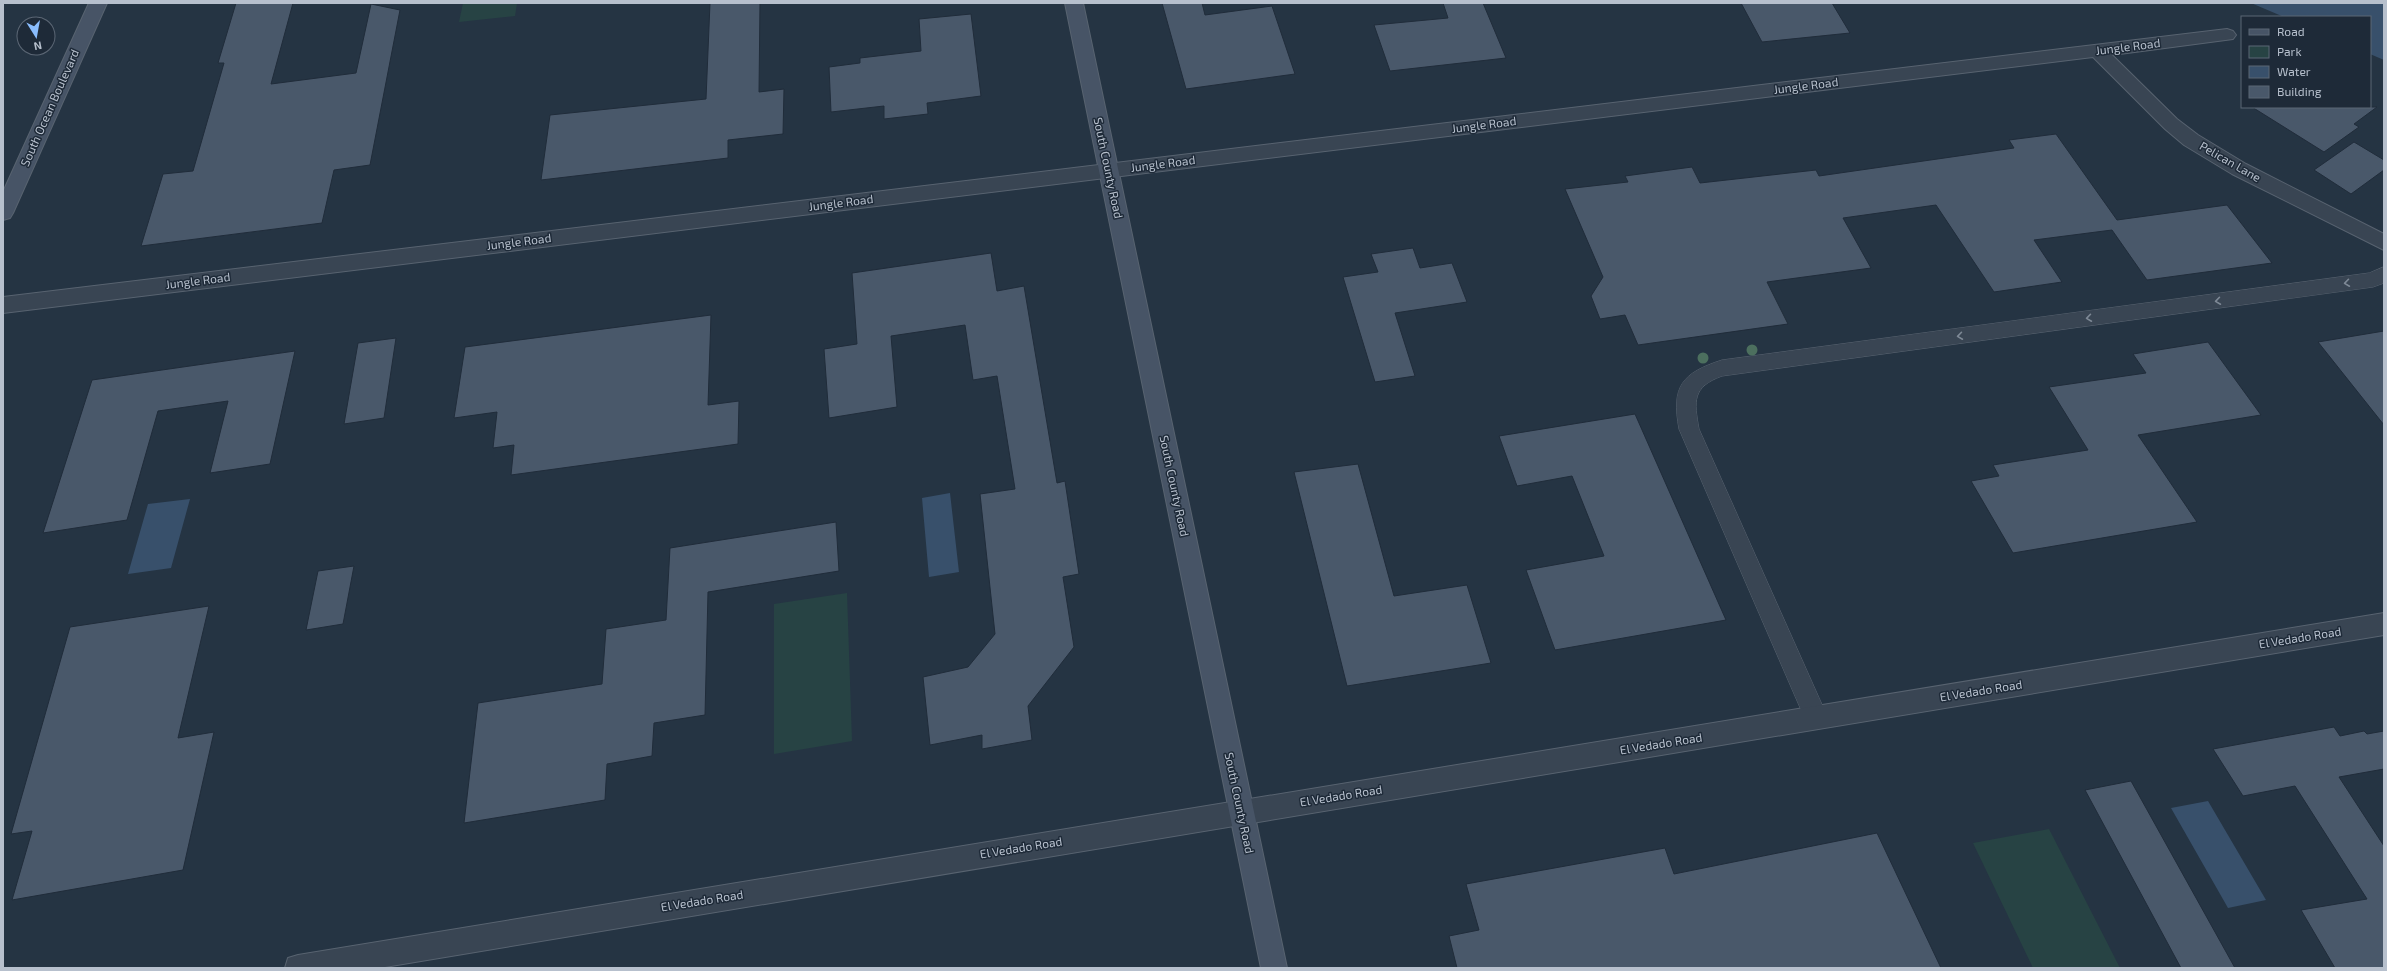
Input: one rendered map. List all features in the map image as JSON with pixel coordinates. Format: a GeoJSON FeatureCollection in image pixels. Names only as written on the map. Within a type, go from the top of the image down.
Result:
{"type":"FeatureCollection","features":[{"type":"Feature","properties":{"kind":"main road","name":"South Ocean Boulevard"},"geometry":{"type":"LineString","coordinates":[[3,213],[98,3]]}},
{"type":"Feature","properties":{"kind":"main road","name":"South County Road"},"geometry":{"type":"LineString","coordinates":[[1074,3],[1274,968]]}},
{"type":"Feature","properties":{"kind":"street","name":"Jungle Road"},"geometry":{"type":"LineString","coordinates":[[3,305],[2227,35]]}},
{"type":"Feature","properties":{"kind":"street","name":"Pelican Lane"},"geometry":{"type":"LineString","coordinates":[[2097,51],[2171,124],[2191,140],[2239,169],[2384,243]]}},
{"type":"Feature","properties":{"kind":"street","name":"El Vedado Road"},"geometry":{"type":"LineString","coordinates":[[298,968],[2384,624]]}},
{"type":"Feature","properties":{"kind":"lane"},"geometry":{"type":"LineString","coordinates":[[1816,718],[1689,429],[1685,397],[1689,386],[1696,378],[1722,368],[2373,280],[2384,274]]}},
{"type":"Feature","properties":{"kind":"green space"},"geometry":{"type":"Polygon","coordinates":[[[463,3],[517,3],[515,16],[459,22],[463,3]]]}},
{"type":"Feature","properties":{"kind":"green space"},"geometry":{"type":"Polygon","coordinates":[[[847,593],[852,741],[774,754],[774,604],[847,593]]]}},
{"type":"Feature","properties":{"kind":"green space"},"geometry":{"type":"Polygon","coordinates":[[[2049,829],[2120,968],[2033,968],[1973,843],[2049,829]]]}},
{"type":"Feature","properties":{"kind":"water"},"geometry":{"type":"Polygon","coordinates":[[[2251,3],[2384,3],[2384,60],[2371,54],[2371,16],[2282,16],[2251,3]]]}},
{"type":"Feature","properties":{"kind":"water"},"geometry":{"type":"Polygon","coordinates":[[[950,493],[959,572],[929,577],[922,498],[950,493]]]}},
{"type":"Feature","properties":{"kind":"water"},"geometry":{"type":"Polygon","coordinates":[[[190,499],[171,568],[128,574],[148,504],[190,499]]]}},
{"type":"Feature","properties":{"kind":"water"},"geometry":{"type":"Polygon","coordinates":[[[2208,801],[2266,900],[2228,908],[2171,808],[2208,801]]]}},
{"type":"Feature","properties":{"kind":"building"},"geometry":{"type":"Polygon","coordinates":[[[236,3],[293,3],[271,84],[356,73],[371,4],[400,10],[370,165],[334,170],[322,223],[141,246],[163,174],[193,171],[224,63],[218,63],[236,3]]]}},
{"type":"Feature","properties":{"kind":"building"},"geometry":{"type":"Polygon","coordinates":[[[710,3],[760,3],[759,92],[784,89],[783,134],[728,140],[728,158],[541,180],[550,115],[706,99],[710,3]]]}},
{"type":"Feature","properties":{"kind":"building"},"geometry":{"type":"Polygon","coordinates":[[[1162,3],[1202,3],[1205,15],[1272,6],[1295,74],[1186,89],[1162,3]]]}},
{"type":"Feature","properties":{"kind":"building"},"geometry":{"type":"Polygon","coordinates":[[[1443,3],[1483,3],[1506,58],[1390,71],[1374,25],[1448,18],[1443,3]]]}},
{"type":"Feature","properties":{"kind":"building"},"geometry":{"type":"Polygon","coordinates":[[[1741,3],[1832,3],[1850,33],[1762,42],[1741,3]]]}},
{"type":"Feature","properties":{"kind":"building"},"geometry":{"type":"Polygon","coordinates":[[[971,14],[981,96],[927,103],[928,114],[884,119],[884,106],[831,112],[829,67],[860,63],[860,58],[921,51],[919,19],[971,14]]]}},
{"type":"Feature","properties":{"kind":"building"},"geometry":{"type":"Polygon","coordinates":[[[2377,107],[2354,124],[2359,127],[2324,152],[2254,108],[2377,107]]]}},
{"type":"Feature","properties":{"kind":"building"},"geometry":{"type":"Polygon","coordinates":[[[2056,134],[2117,220],[2227,205],[2272,263],[2147,280],[2112,230],[2034,240],[2062,282],[1994,292],[1936,205],[1843,218],[1871,268],[1767,282],[1788,324],[1638,345],[1625,315],[1600,319],[1591,296],[1603,277],[1565,189],[1628,182],[1625,176],[1692,167],[1700,183],[1816,170],[1819,176],[2014,148],[2009,140],[2056,134]]]}},
{"type":"Feature","properties":{"kind":"building"},"geometry":{"type":"Polygon","coordinates":[[[2354,142],[2384,160],[2384,170],[2351,194],[2314,170],[2354,142]]]}},
{"type":"Feature","properties":{"kind":"building"},"geometry":{"type":"Polygon","coordinates":[[[1413,248],[1420,268],[1452,263],[1467,302],[1395,313],[1415,376],[1375,382],[1343,277],[1378,272],[1371,254],[1413,248]]]}},
{"type":"Feature","properties":{"kind":"building"},"geometry":{"type":"Polygon","coordinates":[[[991,253],[997,291],[1024,286],[1057,483],[1065,481],[1079,574],[1063,577],[1074,647],[1028,706],[1032,740],[982,749],[982,735],[930,745],[923,677],[968,667],[995,634],[980,494],[1015,489],[997,376],[973,380],[965,325],[891,336],[897,407],[829,418],[824,349],[857,344],[852,273],[991,253]]]}},
{"type":"Feature","properties":{"kind":"building"},"geometry":{"type":"Polygon","coordinates":[[[711,315],[708,405],[739,401],[738,444],[511,475],[514,445],[493,448],[497,412],[454,418],[465,347],[711,315]]]}},
{"type":"Feature","properties":{"kind":"building"},"geometry":{"type":"Polygon","coordinates":[[[2384,331],[2384,425],[2318,342],[2384,331]]]}},
{"type":"Feature","properties":{"kind":"building"},"geometry":{"type":"Polygon","coordinates":[[[396,338],[384,418],[344,424],[358,343],[396,338]]]}},
{"type":"Feature","properties":{"kind":"building"},"geometry":{"type":"Polygon","coordinates":[[[2208,342],[2261,415],[2138,435],[2197,522],[2013,553],[1971,481],[1999,476],[1993,465],[2088,450],[2049,387],[2146,373],[2133,354],[2208,342]]]}},
{"type":"Feature","properties":{"kind":"building"},"geometry":{"type":"Polygon","coordinates":[[[295,351],[270,464],[210,473],[228,401],[158,411],[127,520],[43,533],[92,380],[295,351]]]}},
{"type":"Feature","properties":{"kind":"building"},"geometry":{"type":"Polygon","coordinates":[[[1635,414],[1726,620],[1555,650],[1526,570],[1604,556],[1572,476],[1517,486],[1499,436],[1635,414]]]}},
{"type":"Feature","properties":{"kind":"building"},"geometry":{"type":"Polygon","coordinates":[[[1358,464],[1394,596],[1467,585],[1491,663],[1347,686],[1294,472],[1358,464]]]}},
{"type":"Feature","properties":{"kind":"building"},"geometry":{"type":"Polygon","coordinates":[[[836,522],[839,571],[708,592],[705,715],[654,723],[652,756],[607,764],[605,800],[464,823],[478,703],[602,684],[606,629],[666,620],[670,548],[836,522]]]}},
{"type":"Feature","properties":{"kind":"building"},"geometry":{"type":"Polygon","coordinates":[[[354,566],[343,624],[306,630],[318,571],[354,566]]]}},
{"type":"Feature","properties":{"kind":"building"},"geometry":{"type":"Polygon","coordinates":[[[209,606],[178,738],[214,732],[183,870],[12,900],[32,831],[11,834],[70,627],[209,606]]]}},
{"type":"Feature","properties":{"kind":"building"},"geometry":{"type":"Polygon","coordinates":[[[2334,727],[2340,736],[2364,731],[2367,734],[2384,731],[2384,769],[2339,777],[2384,846],[2384,968],[2335,968],[2301,910],[2367,899],[2295,786],[2243,796],[2213,749],[2334,727]]]}},
{"type":"Feature","properties":{"kind":"building"},"geometry":{"type":"Polygon","coordinates":[[[2131,781],[2235,968],[2181,968],[2085,790],[2131,781]]]}},
{"type":"Feature","properties":{"kind":"building"},"geometry":{"type":"Polygon","coordinates":[[[1877,833],[1941,968],[1457,968],[1449,936],[1479,930],[1466,884],[1665,848],[1674,874],[1877,833]]]}}]}
